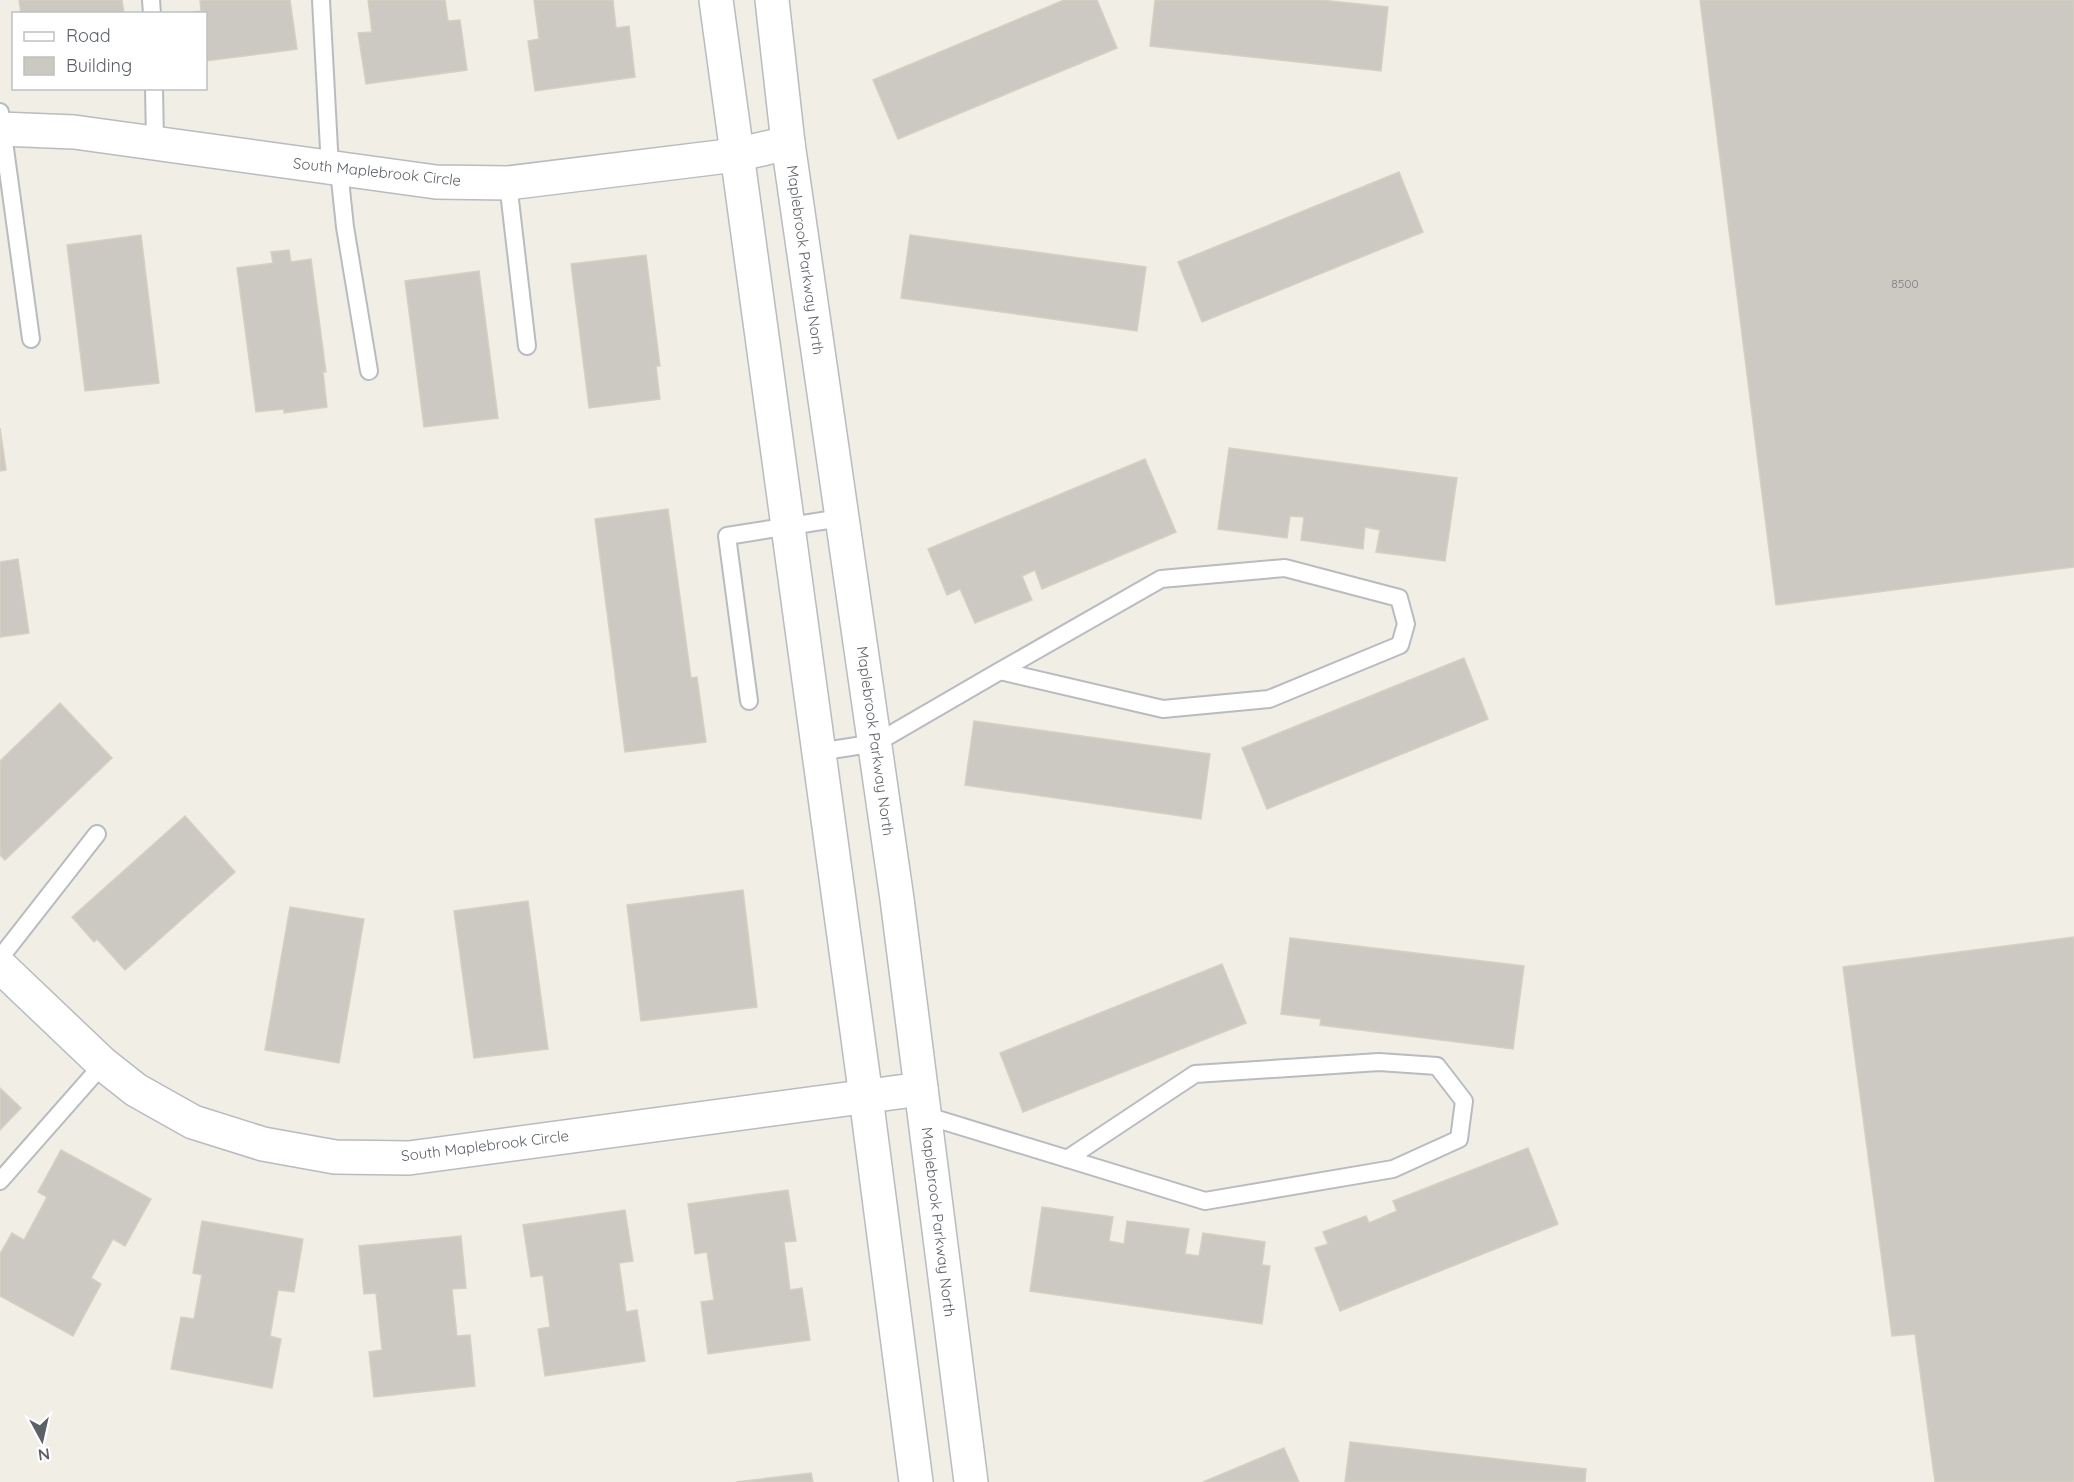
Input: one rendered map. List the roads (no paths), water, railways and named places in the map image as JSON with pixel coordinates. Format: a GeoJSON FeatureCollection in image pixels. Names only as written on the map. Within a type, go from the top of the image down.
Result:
{"type":"FeatureCollection","features":[{"type":"Feature","properties":{"kind":"street"},"geometry":{"type":"LineString","coordinates":[[716,0],[866,1097],[915,1482]]}},
{"type":"Feature","properties":{"kind":"street","name":"Maplebrook Parkway North"},"geometry":{"type":"LineString","coordinates":[[772,0],[788,143],[841,518],[876,743],[971,1482]]}},
{"type":"Feature","properties":{"kind":"street","name":"South Maplebrook Circle"},"geometry":{"type":"LineString","coordinates":[[1,124],[155,142],[436,182],[507,183],[736,155],[788,143]]}},
{"type":"Feature","properties":{"kind":"street","name":"South Maplebrook Circle"},"geometry":{"type":"LineString","coordinates":[[0,966],[103,1064],[136,1090],[193,1122],[263,1144],[335,1157],[409,1158],[866,1097],[923,1102]]}},
{"type":"Feature","properties":{"kind":"lane"},"geometry":{"type":"LineString","coordinates":[[321,0],[334,169],[369,371]]}},
{"type":"Feature","properties":{"kind":"lane"},"geometry":{"type":"LineString","coordinates":[[154,90],[155,142]]}},
{"type":"Feature","properties":{"kind":"lane"},"geometry":{"type":"LineString","coordinates":[[1,124],[31,339]]}},
{"type":"Feature","properties":{"kind":"lane"},"geometry":{"type":"LineString","coordinates":[[507,183],[527,346]]}},
{"type":"Feature","properties":{"kind":"lane"},"geometry":{"type":"LineString","coordinates":[[749,701],[727,536],[841,518]]}},
{"type":"Feature","properties":{"kind":"lane"},"geometry":{"type":"LineString","coordinates":[[818,752],[876,743],[1000,671],[1161,579],[1286,568],[1399,597],[1406,624],[1400,645],[1269,699],[1163,710],[1000,671]]}},
{"type":"Feature","properties":{"kind":"lane"},"geometry":{"type":"LineString","coordinates":[[0,958],[96,834]]}},
{"type":"Feature","properties":{"kind":"lane"},"geometry":{"type":"LineString","coordinates":[[923,1102],[1067,1159],[1205,1201],[1393,1169],[1459,1139],[1464,1101],[1437,1066],[1379,1062],[1195,1074],[1067,1159]]}},
{"type":"Feature","properties":{"kind":"lane"},"geometry":{"type":"LineString","coordinates":[[0,1181],[103,1064]]}}]}
